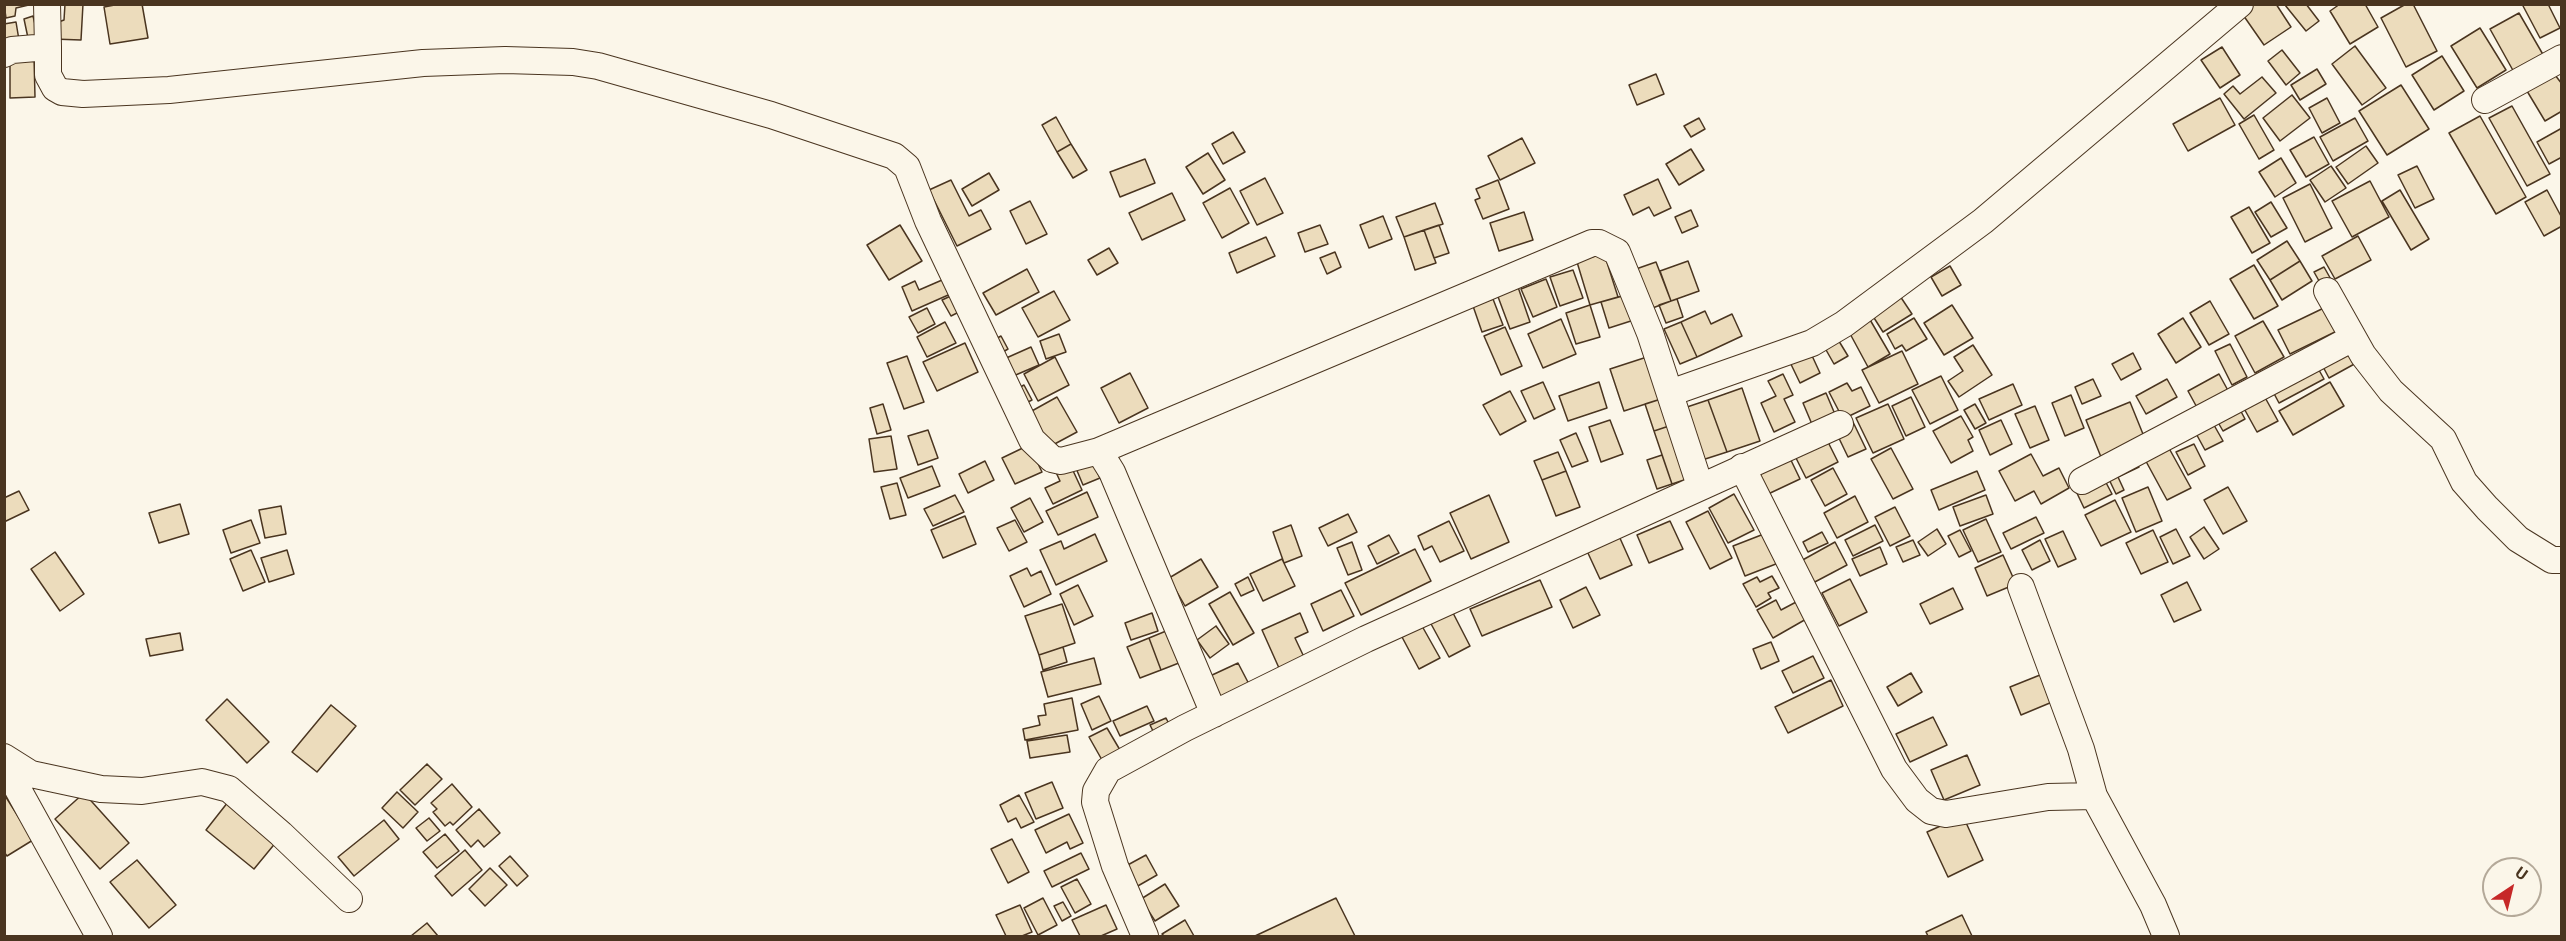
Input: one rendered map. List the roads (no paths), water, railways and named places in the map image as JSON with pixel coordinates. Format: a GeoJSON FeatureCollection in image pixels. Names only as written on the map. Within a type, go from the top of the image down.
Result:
{"type":"FeatureCollection","features":[{"type":"Feature","properties":{"kind":"street"},"geometry":{"type":"LineString","coordinates":[[47,4],[50,57],[48,75],[55,88],[62,92],[83,94],[169,90],[423,63],[505,60],[573,62],[598,66],[771,115],[882,150],[902,161],[907,167],[928,221],[1032,440],[1052,459],[1060,460],[1099,451],[1592,243],[1608,246],[1617,252],[1650,333],[1700,486]]}},
{"type":"Feature","properties":{"kind":"street"},"geometry":{"type":"LineString","coordinates":[[1670,393],[1812,343],[1844,324],[1983,221],[2240,4]]}},
{"type":"Feature","properties":{"kind":"street"},"geometry":{"type":"LineString","coordinates":[[4,54],[12,50],[48,47]]}},
{"type":"Feature","properties":{"kind":"street"},"geometry":{"type":"LineString","coordinates":[[2485,100],[2562,58]]}},
{"type":"Feature","properties":{"kind":"street"},"geometry":{"type":"LineString","coordinates":[[2326,291],[2353,338],[2391,391],[2443,439],[2464,482],[2518,539],[2552,560],[2562,560]]}},
{"type":"Feature","properties":{"kind":"street"},"geometry":{"type":"LineString","coordinates":[[2082,481],[2353,338]]}},
{"type":"Feature","properties":{"kind":"street"},"geometry":{"type":"LineString","coordinates":[[1145,936],[1115,866],[1095,802],[1096,791],[1108,770],[1214,714],[1366,639],[1840,424]]}},
{"type":"Feature","properties":{"kind":"street"},"geometry":{"type":"LineString","coordinates":[[1099,451],[1112,472],[1214,714]]}},
{"type":"Feature","properties":{"kind":"street"},"geometry":{"type":"LineString","coordinates":[[1742,467],[1894,769],[1917,800],[1931,811],[1946,814],[2048,797],[2094,796]]}},
{"type":"Feature","properties":{"kind":"street"},"geometry":{"type":"LineString","coordinates":[[2021,587],[2081,750],[2094,796],[2153,905],[2166,936]]}},
{"type":"Feature","properties":{"kind":"street"},"geometry":{"type":"LineString","coordinates":[[4,757],[31,774],[101,789],[142,791],[202,782],[228,789],[282,834],[350,899]]}},
{"type":"Feature","properties":{"kind":"street"},"geometry":{"type":"LineString","coordinates":[[4,764],[99,936]]}}]}
